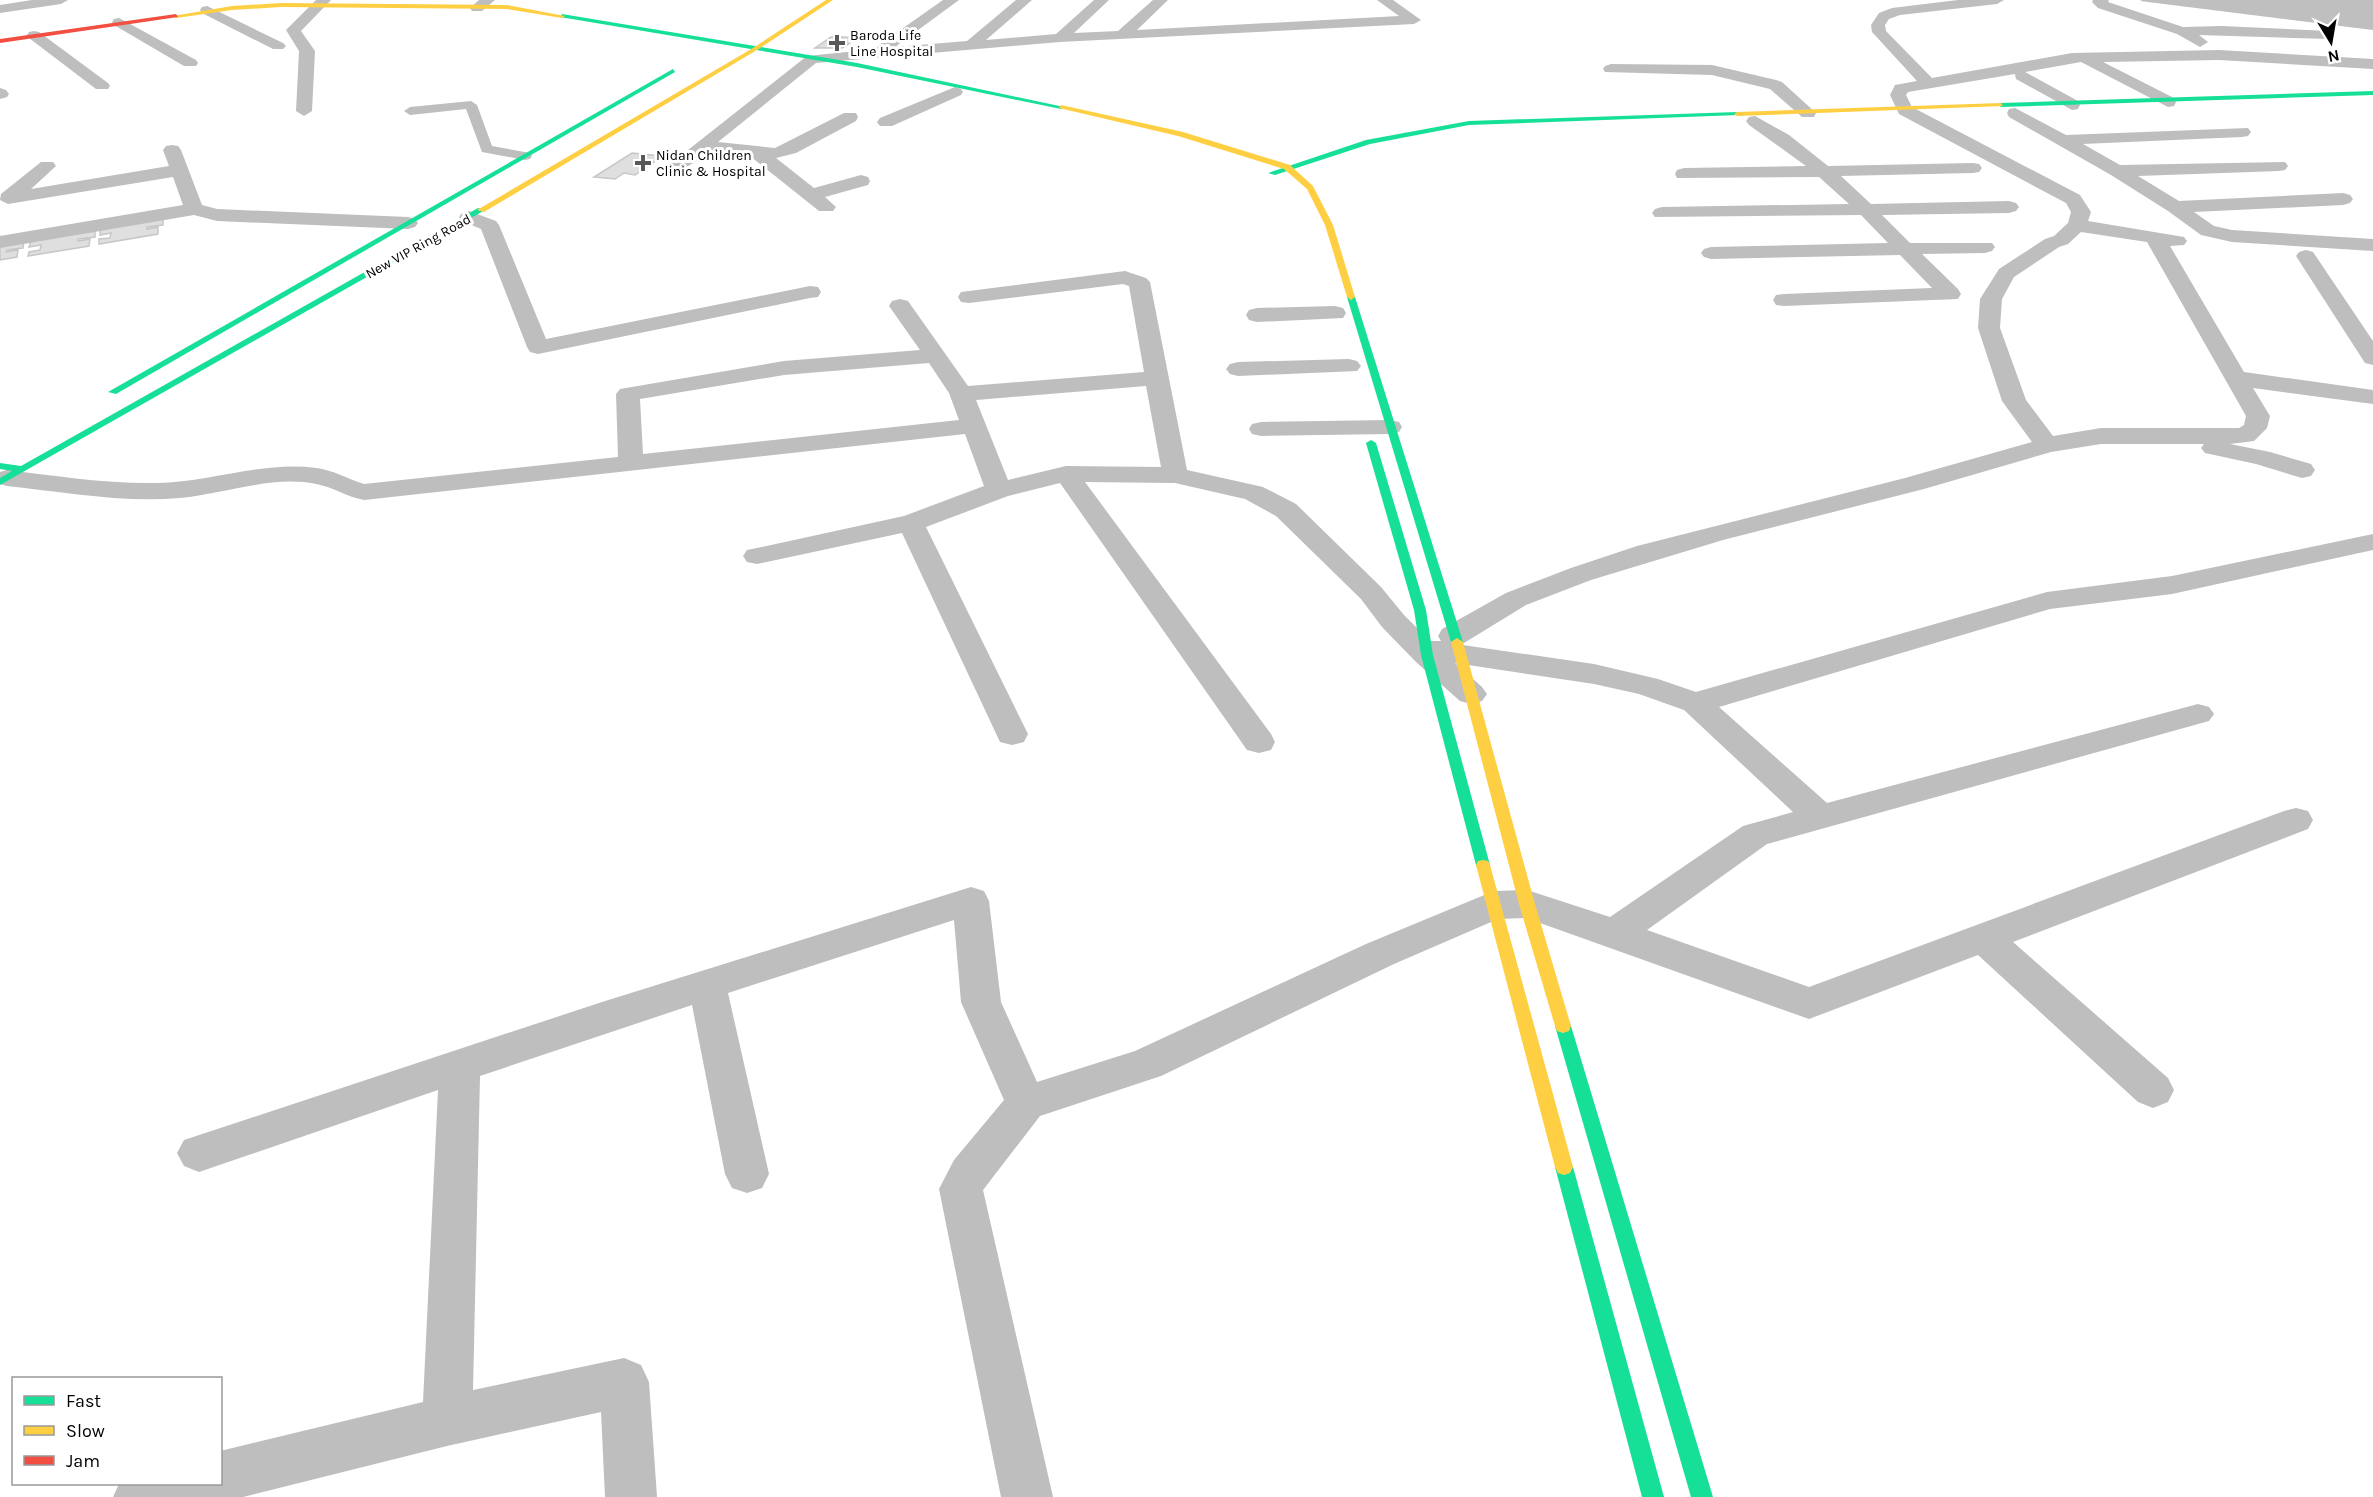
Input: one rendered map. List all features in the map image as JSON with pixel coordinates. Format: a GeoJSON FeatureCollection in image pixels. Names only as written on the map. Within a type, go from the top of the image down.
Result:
{"type":"FeatureCollection","features":[{"type":"Feature","properties":{"kind":"street"},"geometry":{"type":"LineString","coordinates":[[0,9],[61,0]]}},
{"type":"Feature","properties":{"kind":"street"},"geometry":{"type":"LineString","coordinates":[[0,35],[197,5],[274,0]]}},
{"type":"Feature","properties":{"kind":"street"},"geometry":{"type":"LineString","coordinates":[[371,0],[416,2]]}},
{"type":"Feature","properties":{"kind":"street","name":"New VIP Ring Road"},"geometry":{"type":"LineString","coordinates":[[7,467],[469,217],[755,49],[830,0]]}},
{"type":"Feature","properties":{"kind":"street"},"geometry":{"type":"LineString","coordinates":[[884,53],[884,48],[952,0]]}},
{"type":"Feature","properties":{"kind":"street"},"geometry":{"type":"LineString","coordinates":[[975,44],[974,42],[1024,0]]}},
{"type":"Feature","properties":{"kind":"street"},"geometry":{"type":"LineString","coordinates":[[1060,38],[1102,0]]}},
{"type":"Feature","properties":{"kind":"street"},"geometry":{"type":"LineString","coordinates":[[1121,36],[1161,0]]}},
{"type":"Feature","properties":{"kind":"street"},"geometry":{"type":"LineString","coordinates":[[678,165],[812,59],[1060,38],[1414,20],[1384,0]]}},
{"type":"Feature","properties":{"kind":"street"},"geometry":{"type":"LineString","coordinates":[[1928,83],[1879,32],[1878,25],[1884,16],[1914,8],[1997,0]]}},
{"type":"Feature","properties":{"kind":"street"},"geometry":{"type":"LineString","coordinates":[[2102,0],[2099,2],[2103,5],[2182,31],[2219,55]]}},
{"type":"Feature","properties":{"kind":"street"},"geometry":{"type":"LineString","coordinates":[[304,111],[308,51],[293,30],[321,3]]}},
{"type":"Feature","properties":{"kind":"street"},"geometry":{"type":"LineString","coordinates":[[0,41],[207,10],[321,3],[499,3],[507,7],[857,65],[1110,117],[1180,134],[1262,158],[1284,176]]}},
{"type":"Feature","properties":{"kind":"street"},"geometry":{"type":"LineString","coordinates":[[207,10],[278,46]]}},
{"type":"Feature","properties":{"kind":"street"},"geometry":{"type":"LineString","coordinates":[[119,22],[190,63]]}},
{"type":"Feature","properties":{"kind":"street"},"geometry":{"type":"LineString","coordinates":[[2182,31],[2222,30],[2329,35]]}},
{"type":"Feature","properties":{"kind":"street"},"geometry":{"type":"LineString","coordinates":[[704,53],[740,33]]}},
{"type":"Feature","properties":{"kind":"street"},"geometry":{"type":"LineString","coordinates":[[34,35],[102,86]]}},
{"type":"Feature","properties":{"kind":"street"},"geometry":{"type":"LineString","coordinates":[[2047,445],[2014,401],[1989,328],[1991,299],[2006,273],[2052,243],[2061,240],[2077,225],[2081,212],[2073,199],[2007,162],[1910,113],[1899,95],[1901,88],[1986,75],[2035,64],[2083,58],[2219,55],[2373,64]]}},
{"type":"Feature","properties":{"kind":"street"},"geometry":{"type":"LineString","coordinates":[[2083,58],[2168,102]]}},
{"type":"Feature","properties":{"kind":"street"},"geometry":{"type":"LineString","coordinates":[[812,59],[847,69],[1103,122],[1170,139],[1249,163],[1310,188],[1329,225],[1374,424],[1420,610],[1471,694],[1511,904],[1702,1497]]}},
{"type":"Feature","properties":{"kind":"street","name":"New VIP Ring Road"},"geometry":{"type":"LineString","coordinates":[[102,398],[687,63]]}},
{"type":"Feature","properties":{"kind":"street"},"geometry":{"type":"LineString","coordinates":[[1611,69],[1712,70],[1776,85],[1808,113]]}},
{"type":"Feature","properties":{"kind":"street"},"geometry":{"type":"LineString","coordinates":[[2022,76],[2072,105]]}},
{"type":"Feature","properties":{"kind":"street"},"geometry":{"type":"LineString","coordinates":[[886,122],[955,92]]}},
{"type":"Feature","properties":{"kind":"street"},"geometry":{"type":"LineString","coordinates":[[1284,176],[1408,142],[1468,130],[1755,121],[2373,93]]}},
{"type":"Feature","properties":{"kind":"street"},"geometry":{"type":"LineString","coordinates":[[1284,176],[1390,137],[1468,123],[1808,113],[2015,113],[2373,100]]}},
{"type":"Feature","properties":{"kind":"street"},"geometry":{"type":"LineString","coordinates":[[2015,113],[2117,171],[2175,207],[2208,231],[2220,234],[2373,245]]}},
{"type":"Feature","properties":{"kind":"street"},"geometry":{"type":"LineString","coordinates":[[704,146],[755,151],[785,151],[850,117]]}},
{"type":"Feature","properties":{"kind":"street"},"geometry":{"type":"LineString","coordinates":[[1755,121],[1786,140],[1822,170],[1865,209],[1950,294],[1784,300]]}},
{"type":"Feature","properties":{"kind":"street"},"geometry":{"type":"LineString","coordinates":[[2061,140],[2242,132]]}},
{"type":"Feature","properties":{"kind":"street"},"geometry":{"type":"LineString","coordinates":[[172,150],[194,209]]}},
{"type":"Feature","properties":{"kind":"street"},"geometry":{"type":"LineString","coordinates":[[755,151],[826,207]]}},
{"type":"Feature","properties":{"kind":"street"},"geometry":{"type":"LineString","coordinates":[[4,201],[47,166]]}},
{"type":"Feature","properties":{"kind":"street"},"geometry":{"type":"LineString","coordinates":[[2117,171],[2279,166]]}},
{"type":"Feature","properties":{"kind":"street"},"geometry":{"type":"LineString","coordinates":[[1684,174],[1973,168]]}},
{"type":"Feature","properties":{"kind":"street"},"geometry":{"type":"LineString","coordinates":[[4,201],[179,170]]}},
{"type":"Feature","properties":{"kind":"street"},"geometry":{"type":"LineString","coordinates":[[810,195],[861,181]]}},
{"type":"Feature","properties":{"kind":"street"},"geometry":{"type":"LineString","coordinates":[[2175,207],[2343,199]]}},
{"type":"Feature","properties":{"kind":"street"},"geometry":{"type":"LineString","coordinates":[[1662,213],[2009,207]]}},
{"type":"Feature","properties":{"kind":"street"},"geometry":{"type":"LineString","coordinates":[[0,242],[194,209],[217,215],[408,223]]}},
{"type":"Feature","properties":{"kind":"street"},"geometry":{"type":"LineString","coordinates":[[469,217],[489,225],[538,347],[810,292]]}},
{"type":"Feature","properties":{"kind":"street"},"geometry":{"type":"LineString","coordinates":[[2077,225],[2155,238],[2373,263]]}},
{"type":"Feature","properties":{"kind":"street"},"geometry":{"type":"LineString","coordinates":[[1442,648],[1515,600],[1650,550],[1989,465],[2047,445],[2101,436],[2245,436],[2258,424],[2258,416],[2155,238]]}},
{"type":"Feature","properties":{"kind":"street"},"geometry":{"type":"LineString","coordinates":[[1711,253],[1985,247]]}},
{"type":"Feature","properties":{"kind":"street"},"geometry":{"type":"LineString","coordinates":[[2306,256],[2373,358]]}},
{"type":"Feature","properties":{"kind":"street"},"geometry":{"type":"LineString","coordinates":[[969,297],[1125,277],[1134,278],[1139,282],[1175,475]]}},
{"type":"Feature","properties":{"kind":"street"},"geometry":{"type":"LineString","coordinates":[[900,306],[961,394],[999,490]]}},
{"type":"Feature","properties":{"kind":"street"},"geometry":{"type":"LineString","coordinates":[[1257,315],[1335,313]]}},
{"type":"Feature","properties":{"kind":"street"},"geometry":{"type":"LineString","coordinates":[[631,464],[628,394],[784,368],[934,356]]}},
{"type":"Feature","properties":{"kind":"street"},"geometry":{"type":"LineString","coordinates":[[1238,369],[1349,366]]}},
{"type":"Feature","properties":{"kind":"street"},"geometry":{"type":"LineString","coordinates":[[961,394],[1157,378]]}},
{"type":"Feature","properties":{"kind":"street"},"geometry":{"type":"LineString","coordinates":[[2236,378],[2373,397]]}},
{"type":"Feature","properties":{"kind":"street"},"geometry":{"type":"LineString","coordinates":[[1261,429],[1374,424]]}},
{"type":"Feature","properties":{"kind":"street"},"geometry":{"type":"LineString","coordinates":[[1374,424],[1442,648],[1511,904],[1653,1497]]}},
{"type":"Feature","properties":{"kind":"street"},"geometry":{"type":"LineString","coordinates":[[7,467],[147,492],[181,490],[286,475],[319,476],[353,490],[364,492],[973,426]]}},
{"type":"Feature","properties":{"kind":"street"},"geometry":{"type":"LineString","coordinates":[[2047,445],[2211,448],[2261,457],[2302,470]]}},
{"type":"Feature","properties":{"kind":"street"},"geometry":{"type":"LineString","coordinates":[[1066,474],[1259,742]]}},
{"type":"Feature","properties":{"kind":"street"},"geometry":{"type":"LineString","coordinates":[[757,556],[910,523],[999,490],[1066,474],[1175,475],[1254,493],[1286,510],[1371,593],[1393,621],[1442,648],[1594,674],[1647,686],[1695,703],[1820,817]]}},
{"type":"Feature","properties":{"kind":"street"},"geometry":{"type":"LineString","coordinates":[[910,523],[1012,734]]}},
{"type":"Feature","properties":{"kind":"street"},"geometry":{"type":"LineString","coordinates":[[1695,703],[2047,601],[2172,585],[2373,542]]}},
{"type":"Feature","properties":{"kind":"street"},"geometry":{"type":"LineString","coordinates":[[1615,933],[1755,835],[2198,714]]}},
{"type":"Feature","properties":{"kind":"street"},"geometry":{"type":"LineString","coordinates":[[1027,1497],[961,1189],[969,1174],[1026,1103],[1147,1064],[1380,954],[1511,904],[1615,933],[1809,1004],[2296,820]]}},
{"type":"Feature","properties":{"kind":"street"},"geometry":{"type":"LineString","coordinates":[[199,1153],[707,985],[971,901],[981,1002],[1026,1103]]}},
{"type":"Feature","properties":{"kind":"street"},"geometry":{"type":"LineString","coordinates":[[1984,938],[2153,1090]]}},
{"type":"Feature","properties":{"kind":"street"},"geometry":{"type":"LineString","coordinates":[[707,985],[747,1174]]}},
{"type":"Feature","properties":{"kind":"street"},"geometry":{"type":"LineString","coordinates":[[447,1421],[460,1066]]}},
{"type":"Feature","properties":{"kind":"street"},"geometry":{"type":"LineString","coordinates":[[222,1477],[447,1421],[624,1382],[631,1497]]}},
{"type":"Feature","properties":{"kind":"street"},"geometry":{"type":"LineString","coordinates":[[139,1497],[190,1485]]}},
{"type":"Feature","properties":{"kind":"lane"},"geometry":{"type":"LineString","coordinates":[[410,111],[471,105],[487,149],[525,156]]}},
{"type":"Feature","properties":{"kind":"shaded area"},"geometry":{"type":"Polygon","coordinates":[[[2373,0],[2373,30],[2140,1],[2373,0]]]}},
{"type":"Feature","properties":{"kind":"building"},"geometry":{"type":"Polygon","coordinates":[[[831,37],[858,38],[842,48],[815,48],[831,37]]]}},
{"type":"Feature","properties":{"kind":"building"},"geometry":{"type":"Polygon","coordinates":[[[632,153],[663,156],[635,175],[624,173],[615,179],[594,177],[632,153]]]}},
{"type":"Feature","properties":{"kind":"building"},"geometry":{"type":"Polygon","coordinates":[[[163,219],[163,225],[147,227],[147,229],[158,227],[158,234],[99,244],[99,239],[110,238],[111,233],[100,235],[100,229],[163,219]]]}},
{"type":"Feature","properties":{"kind":"building"},"geometry":{"type":"Polygon","coordinates":[[[95,231],[95,237],[78,239],[78,241],[90,239],[89,246],[28,256],[29,252],[40,250],[41,245],[29,247],[31,241],[95,231]]]}},
{"type":"Feature","properties":{"kind":"building"},"geometry":{"type":"Polygon","coordinates":[[[24,241],[23,248],[6,252],[18,250],[17,257],[0,260],[0,245],[24,241]]]}},
{"type":"Feature","properties":{"kind":"traffic: fast"},"geometry":{"type":"LineString","coordinates":[[562,16],[857,65],[1061,107]]}},
{"type":"Feature","properties":{"kind":"traffic: fast"},"geometry":{"type":"LineString","coordinates":[[113,392],[673,71]]}},
{"type":"Feature","properties":{"kind":"traffic: fast"},"geometry":{"type":"LineString","coordinates":[[2001,105],[2373,93]]}},
{"type":"Feature","properties":{"kind":"traffic: fast"},"geometry":{"type":"LineString","coordinates":[[1272,173],[1369,142],[1469,123],[1737,114]]}},
{"type":"Feature","properties":{"kind":"traffic: fast"},"geometry":{"type":"LineString","coordinates":[[0,482],[481,210]]}},
{"type":"Feature","properties":{"kind":"traffic: fast"},"geometry":{"type":"LineString","coordinates":[[1351,297],[1457,642]]}},
{"type":"Feature","properties":{"kind":"traffic: fast"},"geometry":{"type":"LineString","coordinates":[[1371,443],[1420,610],[1427,655],[1483,865]]}},
{"type":"Feature","properties":{"kind":"traffic: fast"},"geometry":{"type":"LineString","coordinates":[[0,466],[23,469]]}},
{"type":"Feature","properties":{"kind":"traffic: fast"},"geometry":{"type":"LineString","coordinates":[[1563,1026],[1702,1497]]}},
{"type":"Feature","properties":{"kind":"traffic: fast"},"geometry":{"type":"LineString","coordinates":[[1564,1167],[1653,1497]]}},
{"type":"Feature","properties":{"kind":"traffic: slow"},"geometry":{"type":"LineString","coordinates":[[481,210],[755,49],[830,0]]}},
{"type":"Feature","properties":{"kind":"traffic: slow"},"geometry":{"type":"LineString","coordinates":[[176,16],[232,8],[281,5],[507,7],[562,16]]}},
{"type":"Feature","properties":{"kind":"traffic: slow"},"geometry":{"type":"LineString","coordinates":[[1737,114],[2001,105]]}},
{"type":"Feature","properties":{"kind":"traffic: slow"},"geometry":{"type":"LineString","coordinates":[[1061,107],[1180,134],[1287,167],[1310,188],[1329,225],[1351,297]]}},
{"type":"Feature","properties":{"kind":"traffic: slow"},"geometry":{"type":"LineString","coordinates":[[1457,642],[1527,904],[1563,1026]]}},
{"type":"Feature","properties":{"kind":"traffic: slow"},"geometry":{"type":"LineString","coordinates":[[1483,865],[1564,1167]]}},
{"type":"Feature","properties":{"kind":"traffic: jam"},"geometry":{"type":"LineString","coordinates":[[0,41],[176,16]]}},
{"type":"Feature","properties":{"kind":"place","name":"Baroda Life Line Hospital"},"geometry":{"type":"Point","coordinates":[837,43]}},
{"type":"Feature","properties":{"kind":"place","name":"Nidan Children Clinic & Hospital"},"geometry":{"type":"Point","coordinates":[643,163]}}]}
